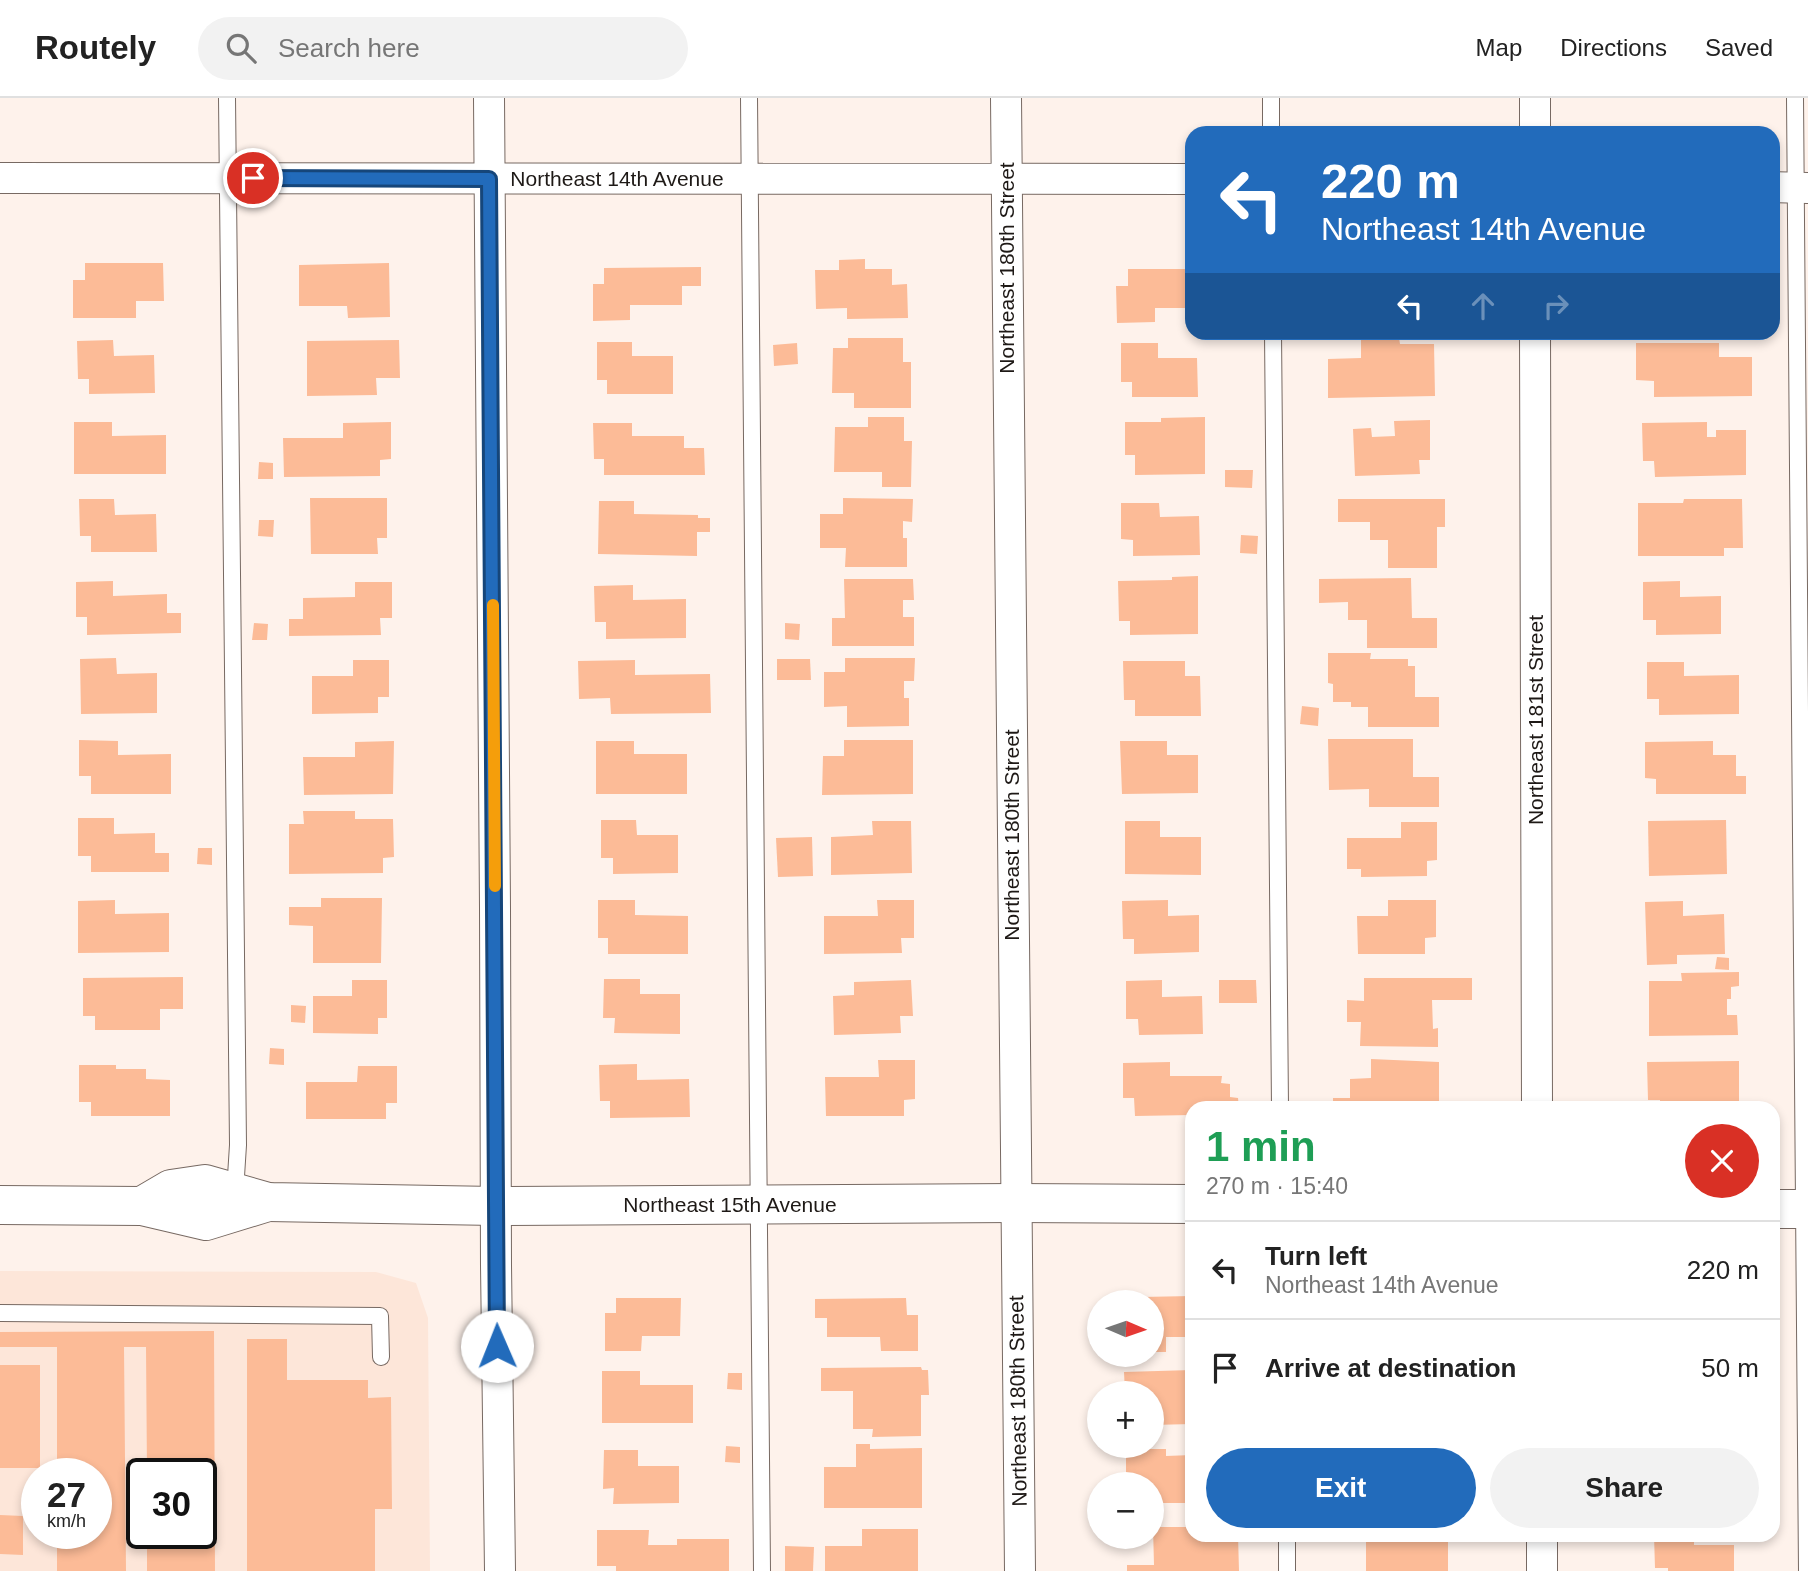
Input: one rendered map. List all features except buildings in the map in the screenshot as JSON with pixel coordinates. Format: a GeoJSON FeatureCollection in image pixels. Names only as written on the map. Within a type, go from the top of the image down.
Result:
{"type":"FeatureCollection","features":[{"type":"Feature","properties":{"kind":"street"},"geometry":{"type":"LineString","coordinates":[[489,98],[495,1206],[500,1571]]}},
{"type":"Feature","properties":{"kind":"street","name":"Northeast 180th Street"},"geometry":{"type":"LineString","coordinates":[[1006,98],[1020,1571]]}},
{"type":"Feature","properties":{"kind":"street"},"geometry":{"type":"LineString","coordinates":[[1535,98],[1535,126]]}},
{"type":"Feature","properties":{"kind":"street","name":"Northeast 14th Avenue"},"geometry":{"type":"LineString","coordinates":[[0,178],[1185,179]]}},
{"type":"Feature","properties":{"kind":"street","name":"Northeast 181st Street"},"geometry":{"type":"LineString","coordinates":[[1535,340],[1537,1101]]}},
{"type":"Feature","properties":{"kind":"street","name":"Northeast 15th Avenue"},"geometry":{"type":"LineString","coordinates":[[0,1205],[142,1206],[171,1189],[205,1184],[251,1197],[495,1206],[1185,1204]]}},
{"type":"Feature","properties":{"kind":"street"},"geometry":{"type":"LineString","coordinates":[[1542,1542],[1542,1571]]}},
{"type":"Feature","properties":{"kind":"lane"},"geometry":{"type":"LineString","coordinates":[[227,98],[238,1145],[251,1197]]}},
{"type":"Feature","properties":{"kind":"lane"},"geometry":{"type":"LineString","coordinates":[[749,98],[762,1571]]}},
{"type":"Feature","properties":{"kind":"lane"},"geometry":{"type":"LineString","coordinates":[[1271,98],[1271,126]]}},
{"type":"Feature","properties":{"kind":"lane"},"geometry":{"type":"LineString","coordinates":[[1795,98],[1792,187],[1795,1209],[1807,1571]]}},
{"type":"Feature","properties":{"kind":"lane"},"geometry":{"type":"LineString","coordinates":[[1273,340],[1280,1101]]}},
{"type":"Feature","properties":{"kind":"lane"},"geometry":{"type":"LineString","coordinates":[[0,1314],[380,1315],[381,1357]]}},
{"type":"Feature","properties":{"kind":"lane"},"geometry":{"type":"LineString","coordinates":[[1287,1542],[1287,1571]]}},
{"type":"Feature","properties":{"kind":"shaded area"},"geometry":{"type":"Polygon","coordinates":[[[0,1271],[376,1272],[416,1283],[428,1318],[430,1571],[0,1571],[0,1271]]]}},
{"type":"Feature","properties":{"kind":"slow traffic"},"geometry":{"type":"LineString","coordinates":[[493,605],[495,886]]}},
{"type":"Feature","properties":{"kind":"route"},"geometry":{"type":"LineString","coordinates":[[253,178],[489,179],[497,1346]]}}]}
